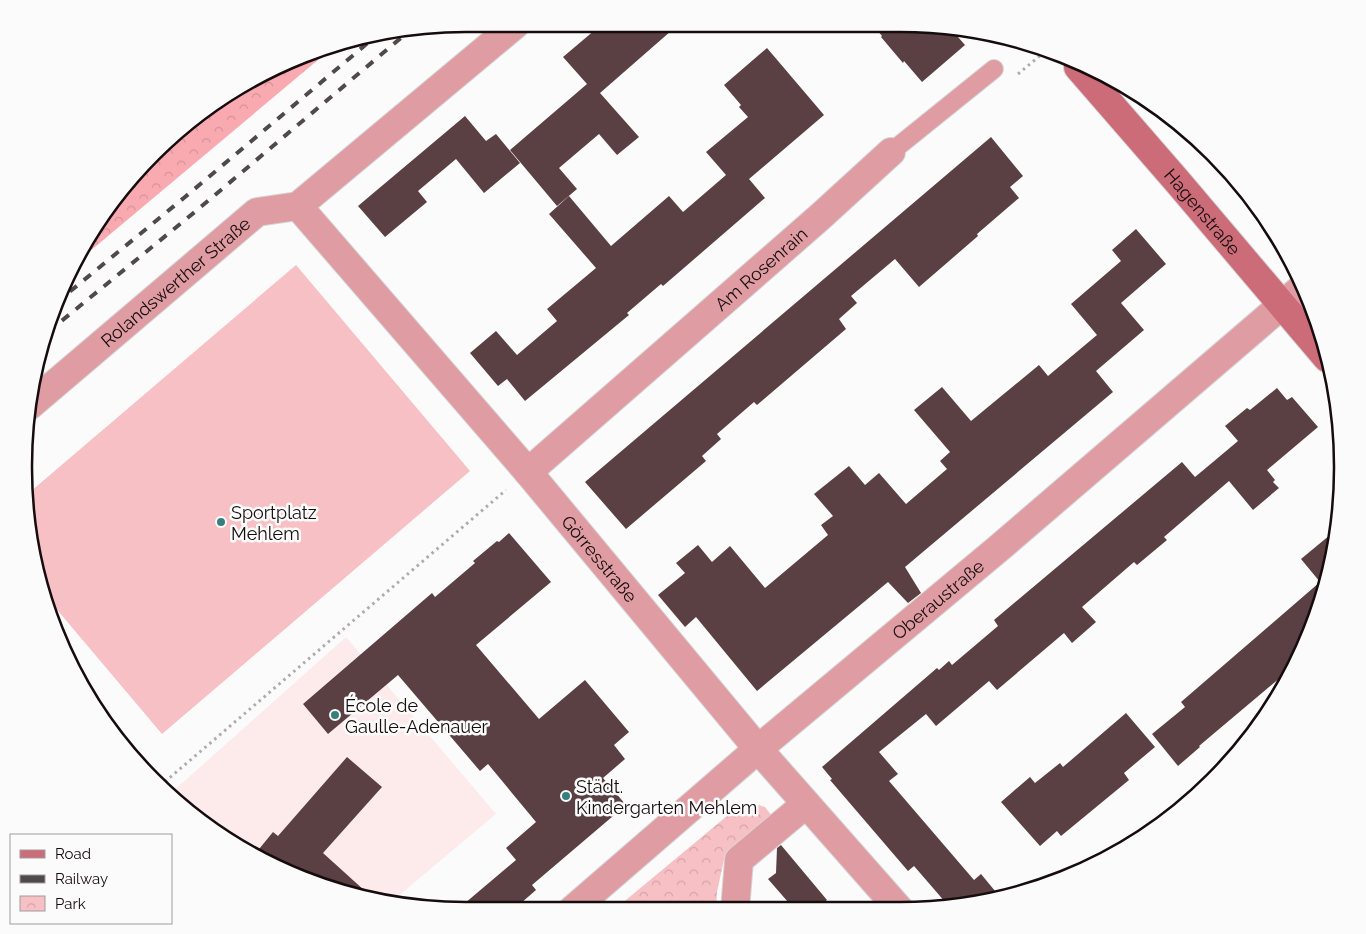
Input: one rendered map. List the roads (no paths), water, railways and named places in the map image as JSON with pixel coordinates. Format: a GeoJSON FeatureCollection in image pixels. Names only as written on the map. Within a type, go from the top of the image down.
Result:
{"type":"FeatureCollection","features":[{"type":"Feature","properties":{"kind":"main road","name":"Hagenstraße"},"geometry":{"type":"LineString","coordinates":[[1084,74],[1316,345]]}},
{"type":"Feature","properties":{"kind":"street"},"geometry":{"type":"LineString","coordinates":[[298,206],[506,32]]}},
{"type":"Feature","properties":{"kind":"street","name":"Am Rosenrain"},"geometry":{"type":"LineString","coordinates":[[528,472],[821,216],[891,152]]}},
{"type":"Feature","properties":{"kind":"street","name":"Rolandswerther Straße"},"geometry":{"type":"LineString","coordinates":[[38,397],[258,212],[298,206]]}},
{"type":"Feature","properties":{"kind":"street","name":"Görresstraße"},"geometry":{"type":"LineString","coordinates":[[298,206],[528,472],[758,749],[893,902]]}},
{"type":"Feature","properties":{"kind":"street","name":"Oberaustraße"},"geometry":{"type":"LineString","coordinates":[[581,902],[758,749],[992,554],[1296,292]]}},
{"type":"Feature","properties":{"kind":"street"},"geometry":{"type":"LineString","coordinates":[[736,902],[739,860],[806,804]]}},
{"type":"Feature","properties":{"kind":"lane","name":"Am Rosenrain"},"geometry":{"type":"LineString","coordinates":[[891,152],[994,69]]}},
{"type":"Feature","properties":{"kind":"railway"},"geometry":{"type":"LineString","coordinates":[[57,325],[196,211],[401,38]]}},
{"type":"Feature","properties":{"kind":"railway"},"geometry":{"type":"LineString","coordinates":[[70,291],[366,45]]}},
{"type":"Feature","properties":{"kind":"place","name":"Sportplatz Mehlem"},"geometry":{"type":"Point","coordinates":[221,522]}},
{"type":"Feature","properties":{"kind":"place","name":"École de Gaulle-Adenauer"},"geometry":{"type":"Point","coordinates":[335,715]}},
{"type":"Feature","properties":{"kind":"place","name":"Städt. Kindergarten Mehlem"},"geometry":{"type":"Point","coordinates":[566,796]}}]}
